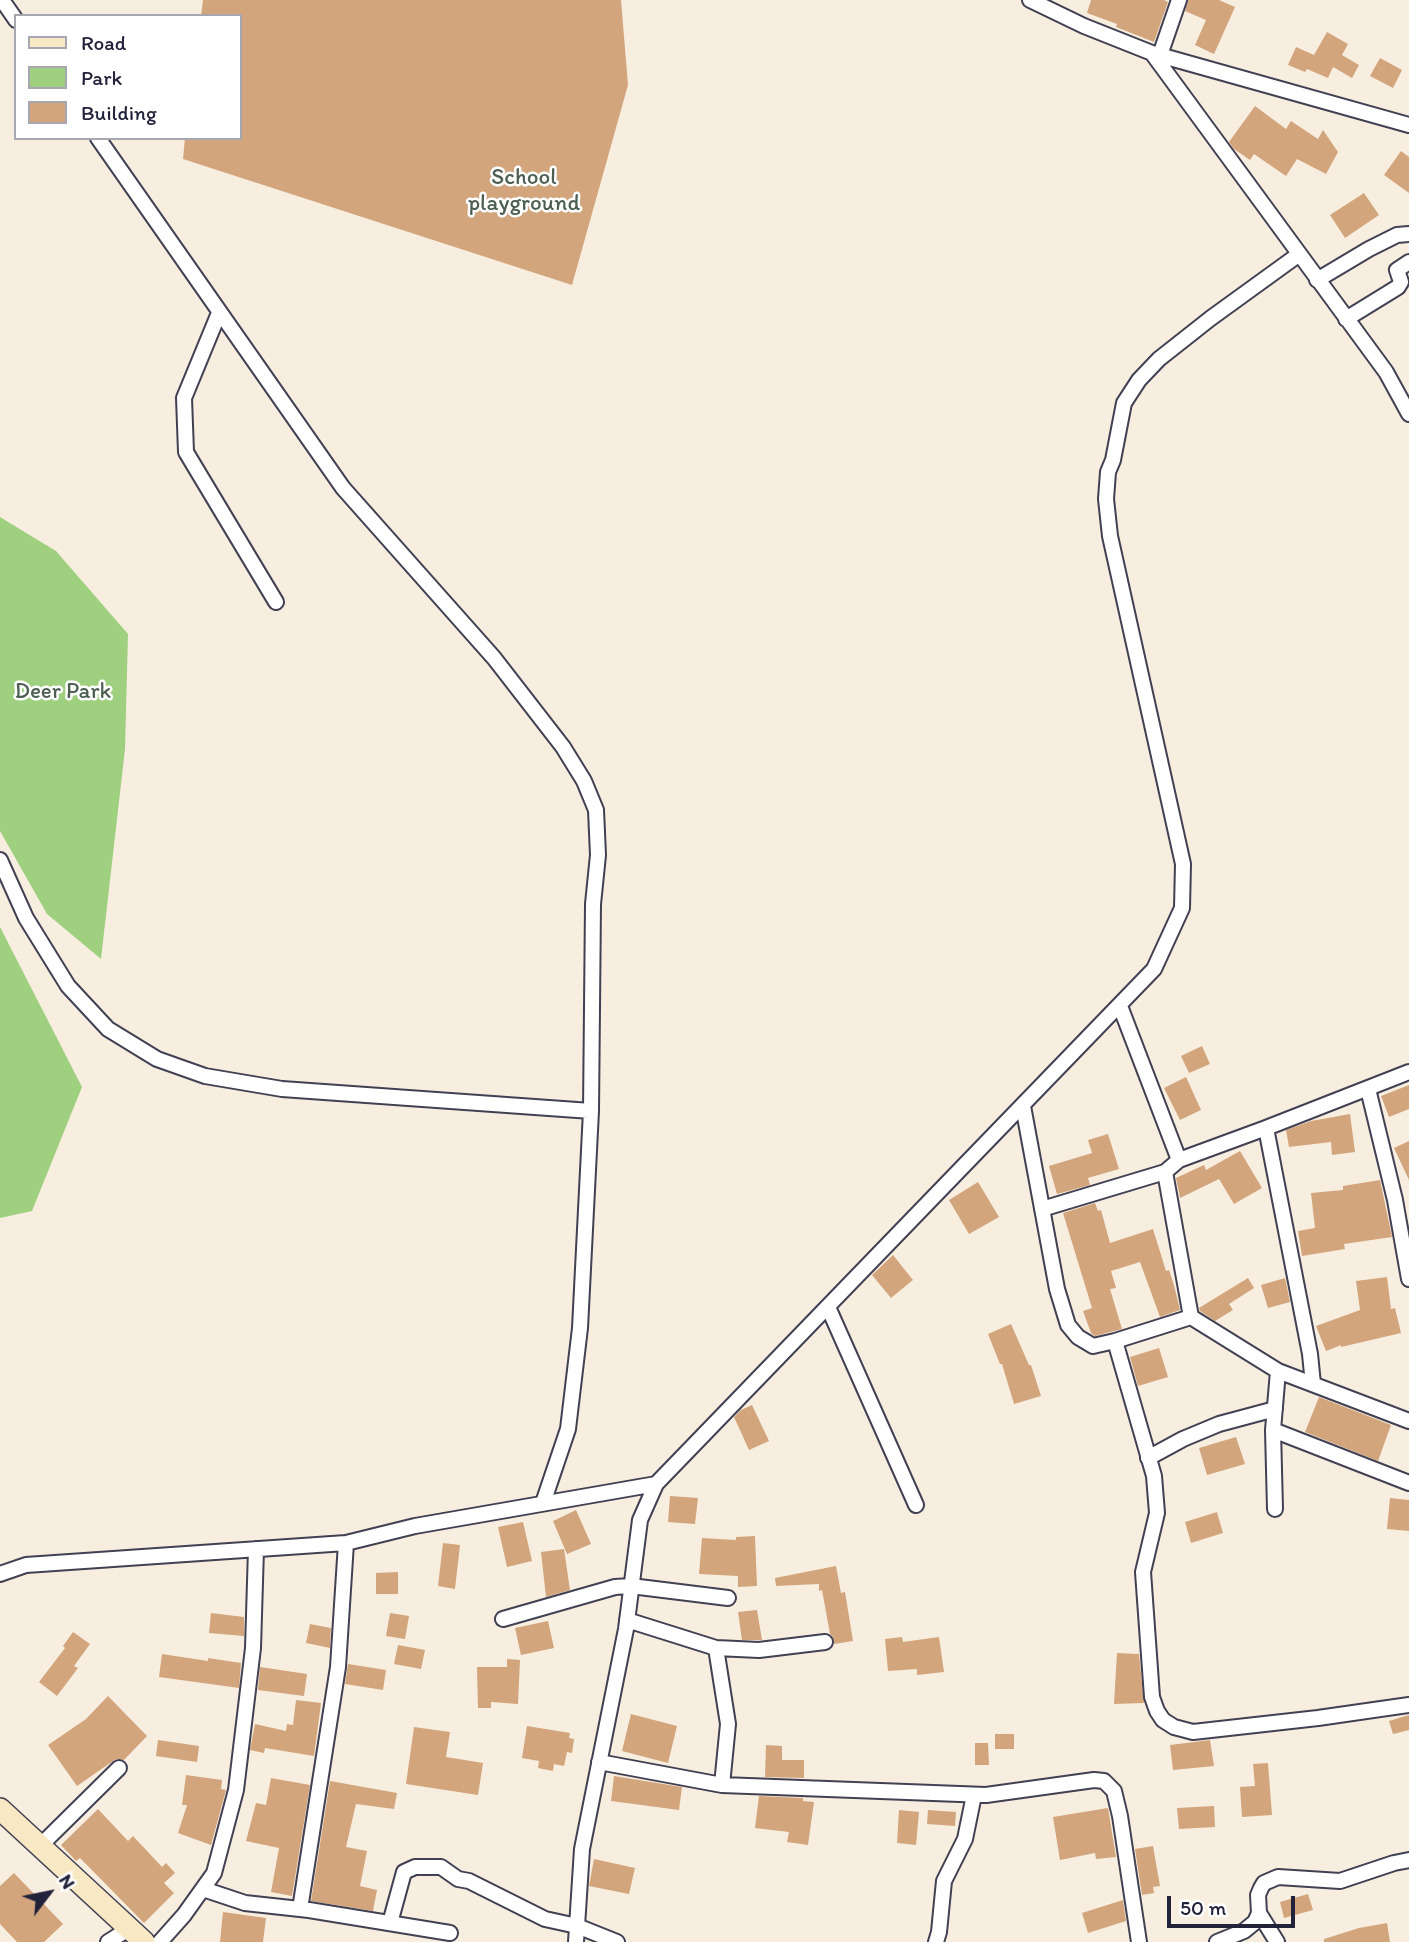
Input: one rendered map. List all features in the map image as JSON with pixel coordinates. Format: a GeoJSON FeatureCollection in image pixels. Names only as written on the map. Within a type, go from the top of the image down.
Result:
{"type":"FeatureCollection","features":[{"type":"Feature","properties":{"kind":"main road"},"geometry":{"type":"LineString","coordinates":[[0,1809],[137,1935]]}},
{"type":"Feature","properties":{"kind":"street"},"geometry":{"type":"LineString","coordinates":[[2,0],[14,17]]}},
{"type":"Feature","properties":{"kind":"street"},"geometry":{"type":"LineString","coordinates":[[1030,0],[1084,26],[1156,54],[1409,125]]}},
{"type":"Feature","properties":{"kind":"street"},"geometry":{"type":"LineString","coordinates":[[1156,54],[1179,0]]}},
{"type":"Feature","properties":{"kind":"street"},"geometry":{"type":"LineString","coordinates":[[1156,54],[1298,255],[1386,372],[1409,414]]}},
{"type":"Feature","properties":{"kind":"street"},"geometry":{"type":"LineString","coordinates":[[99,140],[343,488],[494,657],[563,747],[584,781],[596,810],[598,855],[593,904],[591,1111],[580,1328],[568,1429],[543,1503]]}},
{"type":"Feature","properties":{"kind":"street"},"geometry":{"type":"LineString","coordinates":[[1317,280],[1369,249],[1397,235],[1409,234]]}},
{"type":"Feature","properties":{"kind":"street"},"geometry":{"type":"LineString","coordinates":[[576,1942],[582,1849],[627,1620],[640,1520],[656,1484],[1154,969],[1182,908],[1183,864],[1110,536],[1106,499],[1108,472],[1125,403],[1139,380],[1159,359],[1211,317],[1298,255]]}},
{"type":"Feature","properties":{"kind":"street"},"geometry":{"type":"LineString","coordinates":[[1346,319],[1398,287],[1401,282],[1396,270],[1409,261]]}},
{"type":"Feature","properties":{"kind":"street"},"geometry":{"type":"LineString","coordinates":[[219,313],[184,398],[186,452],[276,602]]}},
{"type":"Feature","properties":{"kind":"street"},"geometry":{"type":"LineString","coordinates":[[0,860],[26,918],[68,986],[108,1029],[157,1059],[205,1076],[282,1088],[591,1111]]}},
{"type":"Feature","properties":{"kind":"street"},"geometry":{"type":"LineString","coordinates":[[1120,1006],[1179,1160]]}},
{"type":"Feature","properties":{"kind":"street"},"geometry":{"type":"LineString","coordinates":[[1042,1209],[1165,1172],[1179,1160],[1409,1072]]}},
{"type":"Feature","properties":{"kind":"street"},"geometry":{"type":"LineString","coordinates":[[1368,1089],[1395,1200],[1409,1279]]}},
{"type":"Feature","properties":{"kind":"street"},"geometry":{"type":"LineString","coordinates":[[1023,1106],[1057,1289],[1068,1325],[1078,1337],[1093,1346],[1191,1317]]}},
{"type":"Feature","properties":{"kind":"street"},"geometry":{"type":"LineString","coordinates":[[1266,1128],[1310,1354],[1313,1384]]}},
{"type":"Feature","properties":{"kind":"street"},"geometry":{"type":"LineString","coordinates":[[1165,1172],[1191,1317],[1278,1371],[1409,1421]]}},
{"type":"Feature","properties":{"kind":"street"},"geometry":{"type":"LineString","coordinates":[[828,1307],[916,1505]]}},
{"type":"Feature","properties":{"kind":"street"},"geometry":{"type":"LineString","coordinates":[[1115,1341],[1154,1476],[1157,1513],[1143,1573],[1152,1697],[1163,1720],[1174,1727],[1193,1732],[1409,1705]]}},
{"type":"Feature","properties":{"kind":"street"},"geometry":{"type":"LineString","coordinates":[[1275,1509],[1273,1430],[1278,1371]]}},
{"type":"Feature","properties":{"kind":"street"},"geometry":{"type":"LineString","coordinates":[[1148,1458],[1219,1424],[1275,1409]]}},
{"type":"Feature","properties":{"kind":"street"},"geometry":{"type":"LineString","coordinates":[[1273,1430],[1409,1483]]}},
{"type":"Feature","properties":{"kind":"street"},"geometry":{"type":"LineString","coordinates":[[2,1571],[26,1565],[346,1543],[415,1526],[656,1484]]}},
{"type":"Feature","properties":{"kind":"street"},"geometry":{"type":"LineString","coordinates":[[299,1909],[338,1667],[346,1543]]}},
{"type":"Feature","properties":{"kind":"street"},"geometry":{"type":"LineString","coordinates":[[160,1942],[184,1915],[214,1873],[236,1790],[253,1648],[256,1549]]}},
{"type":"Feature","properties":{"kind":"street"},"geometry":{"type":"LineString","coordinates":[[503,1619],[590,1593],[631,1586],[728,1598]]}},
{"type":"Feature","properties":{"kind":"street"},"geometry":{"type":"LineString","coordinates":[[627,1620],[716,1648],[759,1650],[825,1642]]}},
{"type":"Feature","properties":{"kind":"street"},"geometry":{"type":"LineString","coordinates":[[716,1648],[728,1724],[722,1785]]}},
{"type":"Feature","properties":{"kind":"street"},"geometry":{"type":"LineString","coordinates":[[599,1762],[722,1785],[974,1795],[1104,1781],[1110,1785],[1120,1816],[1139,1942]]}},
{"type":"Feature","properties":{"kind":"street"},"geometry":{"type":"LineString","coordinates":[[40,1846],[119,1768]]}},
{"type":"Feature","properties":{"kind":"street"},"geometry":{"type":"LineString","coordinates":[[936,1942],[944,1881],[965,1839],[974,1795]]}},
{"type":"Feature","properties":{"kind":"street"},"geometry":{"type":"LineString","coordinates":[[1217,1942],[1244,1931],[1255,1922],[1259,1913],[1259,1890],[1264,1883],[1278,1877],[1340,1881],[1409,1860]]}},
{"type":"Feature","properties":{"kind":"street"},"geometry":{"type":"LineString","coordinates":[[390,1923],[404,1872],[415,1867],[441,1867],[458,1879],[469,1881],[545,1919],[577,1926],[617,1942]]}},
{"type":"Feature","properties":{"kind":"street"},"geometry":{"type":"LineString","coordinates":[[203,1889],[245,1903],[450,1933]]}},
{"type":"Feature","properties":{"kind":"street"},"geometry":{"type":"LineString","coordinates":[[1259,1913],[1276,1942]]}},
{"type":"Feature","properties":{"kind":"street"},"geometry":{"type":"LineString","coordinates":[[108,1942],[137,1935]]}},
{"type":"Feature","properties":{"kind":"green space","name":"Deer Park"},"geometry":{"type":"Polygon","coordinates":[[[0,517],[56,551],[128,634],[125,749],[101,959],[47,914],[0,831],[0,517]]]}},
{"type":"Feature","properties":{"kind":"green space"},"geometry":{"type":"Polygon","coordinates":[[[0,927],[82,1087],[32,1211],[0,1218],[0,927]]]}},
{"type":"Feature","properties":{"kind":"building"},"geometry":{"type":"Polygon","coordinates":[[[203,0],[621,0],[628,85],[572,285],[183,159],[185,140],[242,140],[242,14],[201,14],[203,0]]]}},
{"type":"Feature","properties":{"kind":"building"},"geometry":{"type":"Polygon","coordinates":[[[1091,0],[1168,2],[1154,42],[1087,13],[1091,0]]]}},
{"type":"Feature","properties":{"kind":"building"},"geometry":{"type":"Polygon","coordinates":[[[1188,0],[1219,0],[1235,7],[1214,54],[1195,45],[1206,20],[1185,11],[1188,0]]]}},
{"type":"Feature","properties":{"kind":"building"},"geometry":{"type":"Polygon","coordinates":[[[1327,32],[1348,44],[1342,55],[1359,65],[1352,78],[1333,67],[1328,78],[1288,65],[1296,47],[1314,55],[1327,32]]]}},
{"type":"Feature","properties":{"kind":"building"},"geometry":{"type":"Polygon","coordinates":[[[1380,58],[1402,70],[1393,88],[1370,76],[1380,58]]]}},
{"type":"Feature","properties":{"kind":"building"},"geometry":{"type":"Polygon","coordinates":[[[1255,106],[1286,129],[1291,121],[1318,139],[1323,130],[1338,152],[1326,174],[1297,159],[1286,176],[1254,154],[1250,160],[1234,149],[1229,142],[1255,106]]]}},
{"type":"Feature","properties":{"kind":"building"},"geometry":{"type":"Polygon","coordinates":[[[1401,151],[1409,157],[1409,193],[1384,175],[1401,151]]]}},
{"type":"Feature","properties":{"kind":"building"},"geometry":{"type":"Polygon","coordinates":[[[1364,193],[1379,215],[1345,238],[1330,215],[1364,193]]]}},
{"type":"Feature","properties":{"kind":"building"},"geometry":{"type":"Polygon","coordinates":[[[1202,1046],[1210,1064],[1189,1073],[1181,1056],[1202,1046]]]}},
{"type":"Feature","properties":{"kind":"building"},"geometry":{"type":"Polygon","coordinates":[[[1186,1077],[1201,1110],[1180,1120],[1164,1088],[1186,1077]]]}},
{"type":"Feature","properties":{"kind":"building"},"geometry":{"type":"Polygon","coordinates":[[[1409,1085],[1409,1109],[1389,1117],[1381,1096],[1409,1085]]]}},
{"type":"Feature","properties":{"kind":"building"},"geometry":{"type":"Polygon","coordinates":[[[1350,1114],[1355,1152],[1332,1155],[1331,1142],[1289,1147],[1286,1130],[1311,1121],[1350,1114]]]}},
{"type":"Feature","properties":{"kind":"building"},"geometry":{"type":"Polygon","coordinates":[[[1108,1134],[1119,1169],[1088,1178],[1090,1185],[1057,1194],[1049,1166],[1092,1153],[1088,1140],[1108,1134]]]}},
{"type":"Feature","properties":{"kind":"building"},"geometry":{"type":"Polygon","coordinates":[[[1409,1141],[1409,1180],[1394,1148],[1409,1141]]]}},
{"type":"Feature","properties":{"kind":"building"},"geometry":{"type":"Polygon","coordinates":[[[1240,1151],[1262,1188],[1234,1204],[1219,1179],[1180,1198],[1176,1178],[1204,1165],[1206,1170],[1240,1151]]]}},
{"type":"Feature","properties":{"kind":"building"},"geometry":{"type":"Polygon","coordinates":[[[1380,1180],[1392,1237],[1344,1244],[1345,1249],[1302,1256],[1298,1231],[1315,1228],[1311,1193],[1343,1190],[1343,1186],[1380,1180]]]}},
{"type":"Feature","properties":{"kind":"building"},"geometry":{"type":"Polygon","coordinates":[[[978,1182],[999,1217],[969,1234],[949,1200],[978,1182]]]}},
{"type":"Feature","properties":{"kind":"building"},"geometry":{"type":"Polygon","coordinates":[[[1095,1203],[1098,1211],[1101,1210],[1110,1243],[1153,1229],[1166,1271],[1169,1270],[1174,1285],[1180,1310],[1160,1317],[1140,1262],[1111,1271],[1116,1288],[1110,1289],[1122,1329],[1095,1336],[1091,1333],[1083,1311],[1092,1308],[1063,1213],[1095,1203]]]}},
{"type":"Feature","properties":{"kind":"building"},"geometry":{"type":"Polygon","coordinates":[[[893,1255],[913,1280],[891,1298],[872,1275],[893,1255]]]}},
{"type":"Feature","properties":{"kind":"building"},"geometry":{"type":"Polygon","coordinates":[[[1387,1277],[1391,1309],[1395,1308],[1401,1333],[1341,1345],[1326,1351],[1316,1326],[1360,1310],[1356,1281],[1387,1277]]]}},
{"type":"Feature","properties":{"kind":"building"},"geometry":{"type":"Polygon","coordinates":[[[1248,1278],[1254,1288],[1229,1304],[1233,1310],[1215,1321],[1200,1311],[1199,1308],[1248,1278]]]}},
{"type":"Feature","properties":{"kind":"building"},"geometry":{"type":"Polygon","coordinates":[[[1285,1278],[1290,1302],[1268,1308],[1261,1285],[1285,1278]]]}},
{"type":"Feature","properties":{"kind":"building"},"geometry":{"type":"Polygon","coordinates":[[[1011,1324],[1031,1365],[1041,1396],[1014,1404],[1002,1364],[988,1334],[1011,1324]]]}},
{"type":"Feature","properties":{"kind":"building"},"geometry":{"type":"Polygon","coordinates":[[[1159,1348],[1168,1377],[1138,1386],[1130,1357],[1159,1348]]]}},
{"type":"Feature","properties":{"kind":"building"},"geometry":{"type":"Polygon","coordinates":[[[1319,1397],[1391,1425],[1378,1461],[1305,1432],[1319,1397]]]}},
{"type":"Feature","properties":{"kind":"building"},"geometry":{"type":"Polygon","coordinates":[[[752,1405],[769,1441],[749,1450],[734,1417],[752,1405]]]}},
{"type":"Feature","properties":{"kind":"building"},"geometry":{"type":"Polygon","coordinates":[[[1236,1437],[1245,1464],[1207,1475],[1199,1448],[1236,1437]]]}},
{"type":"Feature","properties":{"kind":"building"},"geometry":{"type":"Polygon","coordinates":[[[670,1496],[698,1498],[695,1524],[668,1522],[670,1496]]]}},
{"type":"Feature","properties":{"kind":"building"},"geometry":{"type":"Polygon","coordinates":[[[1390,1498],[1409,1500],[1409,1531],[1387,1529],[1390,1498]]]}},
{"type":"Feature","properties":{"kind":"building"},"geometry":{"type":"Polygon","coordinates":[[[576,1510],[591,1544],[567,1554],[553,1521],[576,1510]]]}},
{"type":"Feature","properties":{"kind":"building"},"geometry":{"type":"Polygon","coordinates":[[[1217,1512],[1223,1533],[1191,1543],[1185,1522],[1217,1512]]]}},
{"type":"Feature","properties":{"kind":"building"},"geometry":{"type":"Polygon","coordinates":[[[523,1522],[532,1561],[507,1567],[498,1527],[523,1522]]]}},
{"type":"Feature","properties":{"kind":"building"},"geometry":{"type":"Polygon","coordinates":[[[755,1536],[757,1586],[738,1587],[738,1576],[699,1574],[702,1538],[736,1540],[736,1537],[755,1536]]]}},
{"type":"Feature","properties":{"kind":"building"},"geometry":{"type":"Polygon","coordinates":[[[443,1543],[460,1545],[455,1589],[438,1586],[443,1543]]]}},
{"type":"Feature","properties":{"kind":"building"},"geometry":{"type":"Polygon","coordinates":[[[564,1549],[570,1590],[546,1597],[541,1552],[564,1549]]]}},
{"type":"Feature","properties":{"kind":"building"},"geometry":{"type":"Polygon","coordinates":[[[836,1566],[841,1593],[845,1592],[853,1641],[834,1644],[819,1584],[776,1586],[775,1578],[836,1566]]]}},
{"type":"Feature","properties":{"kind":"building"},"geometry":{"type":"Polygon","coordinates":[[[398,1572],[398,1594],[376,1594],[376,1573],[398,1572]]]}},
{"type":"Feature","properties":{"kind":"building"},"geometry":{"type":"Polygon","coordinates":[[[757,1610],[762,1640],[742,1640],[738,1612],[757,1610]]]}},
{"type":"Feature","properties":{"kind":"building"},"geometry":{"type":"Polygon","coordinates":[[[211,1613],[244,1617],[244,1636],[209,1633],[211,1613]]]}},
{"type":"Feature","properties":{"kind":"building"},"geometry":{"type":"Polygon","coordinates":[[[390,1613],[409,1616],[405,1639],[386,1636],[390,1613]]]}},
{"type":"Feature","properties":{"kind":"building"},"geometry":{"type":"Polygon","coordinates":[[[548,1621],[554,1648],[521,1655],[515,1628],[548,1621]]]}},
{"type":"Feature","properties":{"kind":"building"},"geometry":{"type":"Polygon","coordinates":[[[310,1624],[331,1628],[330,1648],[306,1643],[310,1624]]]}},
{"type":"Feature","properties":{"kind":"building"},"geometry":{"type":"Polygon","coordinates":[[[73,1632],[90,1644],[74,1666],[78,1668],[57,1696],[39,1682],[65,1648],[63,1646],[73,1632]]]}},
{"type":"Feature","properties":{"kind":"building"},"geometry":{"type":"Polygon","coordinates":[[[902,1637],[903,1642],[939,1637],[944,1672],[917,1675],[917,1669],[888,1671],[885,1639],[902,1637]]]}},
{"type":"Feature","properties":{"kind":"building"},"geometry":{"type":"Polygon","coordinates":[[[398,1645],[425,1650],[421,1669],[394,1664],[398,1645]]]}},
{"type":"Feature","properties":{"kind":"building"},"geometry":{"type":"Polygon","coordinates":[[[1117,1653],[1139,1654],[1144,1703],[1114,1704],[1117,1653]]]}},
{"type":"Feature","properties":{"kind":"building"},"geometry":{"type":"Polygon","coordinates":[[[162,1654],[241,1663],[239,1688],[159,1677],[162,1654]]]}},
{"type":"Feature","properties":{"kind":"building"},"geometry":{"type":"Polygon","coordinates":[[[507,1659],[520,1660],[518,1704],[491,1702],[491,1708],[478,1708],[477,1667],[507,1667],[507,1659]]]}},
{"type":"Feature","properties":{"kind":"building"},"geometry":{"type":"Polygon","coordinates":[[[348,1664],[386,1670],[383,1690],[345,1684],[348,1664]]]}},
{"type":"Feature","properties":{"kind":"building"},"geometry":{"type":"Polygon","coordinates":[[[260,1667],[307,1674],[304,1696],[258,1690],[260,1667]]]}},
{"type":"Feature","properties":{"kind":"building"},"geometry":{"type":"Polygon","coordinates":[[[108,1696],[147,1736],[124,1760],[116,1759],[77,1786],[48,1745],[86,1719],[108,1696]]]}},
{"type":"Feature","properties":{"kind":"building"},"geometry":{"type":"Polygon","coordinates":[[[296,1700],[321,1703],[314,1756],[265,1748],[264,1753],[250,1750],[255,1724],[286,1731],[287,1724],[293,1725],[296,1700]]]}},
{"type":"Feature","properties":{"kind":"building"},"geometry":{"type":"Polygon","coordinates":[[[631,1714],[677,1726],[668,1763],[622,1751],[631,1714]]]}},
{"type":"Feature","properties":{"kind":"building"},"geometry":{"type":"Polygon","coordinates":[[[1409,1715],[1409,1730],[1393,1734],[1389,1721],[1409,1715]]]}},
{"type":"Feature","properties":{"kind":"building"},"geometry":{"type":"Polygon","coordinates":[[[527,1726],[570,1733],[569,1738],[574,1739],[572,1753],[567,1752],[564,1766],[554,1764],[553,1771],[538,1768],[539,1761],[522,1758],[527,1726]]]}},
{"type":"Feature","properties":{"kind":"building"},"geometry":{"type":"Polygon","coordinates":[[[414,1727],[450,1732],[446,1757],[483,1763],[478,1795],[406,1784],[414,1727]]]}},
{"type":"Feature","properties":{"kind":"building"},"geometry":{"type":"Polygon","coordinates":[[[995,1734],[1014,1734],[1014,1749],[995,1749],[995,1734]]]}},
{"type":"Feature","properties":{"kind":"building"},"geometry":{"type":"Polygon","coordinates":[[[158,1740],[199,1746],[197,1762],[156,1756],[158,1740]]]}},
{"type":"Feature","properties":{"kind":"building"},"geometry":{"type":"Polygon","coordinates":[[[1210,1740],[1214,1766],[1173,1770],[1170,1745],[1210,1740]]]}},
{"type":"Feature","properties":{"kind":"building"},"geometry":{"type":"Polygon","coordinates":[[[975,1743],[988,1743],[989,1765],[975,1765],[975,1743]]]}},
{"type":"Feature","properties":{"kind":"building"},"geometry":{"type":"Polygon","coordinates":[[[766,1745],[782,1746],[782,1760],[804,1760],[804,1778],[765,1777],[766,1745]]]}},
{"type":"Feature","properties":{"kind":"building"},"geometry":{"type":"Polygon","coordinates":[[[1268,1763],[1272,1815],[1242,1817],[1240,1787],[1255,1786],[1253,1764],[1268,1763]]]}},
{"type":"Feature","properties":{"kind":"building"},"geometry":{"type":"Polygon","coordinates":[[[186,1775],[222,1780],[221,1789],[226,1790],[211,1845],[178,1833],[187,1805],[182,1805],[186,1775]]]}},
{"type":"Feature","properties":{"kind":"building"},"geometry":{"type":"Polygon","coordinates":[[[614,1776],[682,1787],[679,1810],[611,1801],[614,1776]]]}},
{"type":"Feature","properties":{"kind":"building"},"geometry":{"type":"Polygon","coordinates":[[[271,1778],[310,1785],[292,1896],[271,1892],[279,1848],[246,1841],[256,1803],[266,1805],[271,1778]]]}},
{"type":"Feature","properties":{"kind":"building"},"geometry":{"type":"Polygon","coordinates":[[[330,1781],[397,1793],[394,1809],[356,1804],[346,1847],[367,1851],[360,1886],[377,1890],[373,1911],[311,1901],[330,1781]]]}},
{"type":"Feature","properties":{"kind":"building"},"geometry":{"type":"Polygon","coordinates":[[[759,1796],[803,1798],[803,1801],[814,1802],[808,1845],[787,1842],[789,1832],[755,1828],[759,1796]]]}},
{"type":"Feature","properties":{"kind":"building"},"geometry":{"type":"Polygon","coordinates":[[[1214,1806],[1215,1827],[1179,1829],[1177,1808],[1214,1806]]]}},
{"type":"Feature","properties":{"kind":"building"},"geometry":{"type":"Polygon","coordinates":[[[1108,1808],[1116,1857],[1096,1859],[1095,1853],[1060,1860],[1053,1817],[1108,1808]]]}},
{"type":"Feature","properties":{"kind":"building"},"geometry":{"type":"Polygon","coordinates":[[[98,1809],[128,1841],[133,1836],[162,1867],[166,1863],[175,1873],[164,1883],[174,1893],[144,1923],[80,1858],[76,1861],[61,1845],[98,1809]]]}},
{"type":"Feature","properties":{"kind":"building"},"geometry":{"type":"Polygon","coordinates":[[[899,1810],[919,1812],[916,1845],[897,1843],[899,1810]]]}},
{"type":"Feature","properties":{"kind":"building"},"geometry":{"type":"Polygon","coordinates":[[[928,1810],[956,1812],[955,1826],[927,1824],[928,1810]]]}},
{"type":"Feature","properties":{"kind":"building"},"geometry":{"type":"Polygon","coordinates":[[[1153,1846],[1160,1886],[1153,1887],[1154,1893],[1142,1895],[1135,1849],[1153,1846]]]}},
{"type":"Feature","properties":{"kind":"building"},"geometry":{"type":"Polygon","coordinates":[[[594,1859],[635,1868],[629,1894],[589,1886],[594,1859]]]}},
{"type":"Feature","properties":{"kind":"building"},"geometry":{"type":"Polygon","coordinates":[[[14,1873],[63,1924],[44,1942],[17,1942],[0,1924],[0,1886],[14,1873]]]}},
{"type":"Feature","properties":{"kind":"building"},"geometry":{"type":"Polygon","coordinates":[[[1308,1894],[1313,1910],[1284,1918],[1280,1902],[1308,1894]]]}},
{"type":"Feature","properties":{"kind":"building"},"geometry":{"type":"Polygon","coordinates":[[[1123,1900],[1126,1921],[1088,1933],[1082,1913],[1123,1900]]]}},
{"type":"Feature","properties":{"kind":"building"},"geometry":{"type":"Polygon","coordinates":[[[223,1912],[266,1918],[263,1942],[220,1942],[223,1912]]]}},
{"type":"Feature","properties":{"kind":"building"},"geometry":{"type":"Polygon","coordinates":[[[1387,1923],[1390,1942],[1324,1942],[1324,1939],[1359,1928],[1387,1923]]]}},
{"type":"Feature","properties":{"kind":"park label","name":"School playground"},"geometry":{"type":"Point","coordinates":[524,191]}}]}
